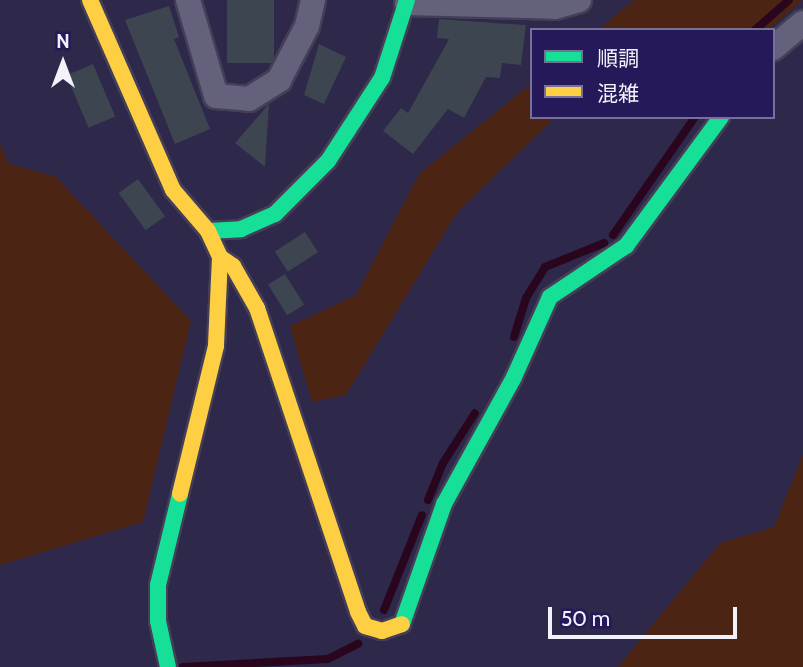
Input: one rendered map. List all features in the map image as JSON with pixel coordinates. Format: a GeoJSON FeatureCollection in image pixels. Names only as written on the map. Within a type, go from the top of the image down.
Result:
{"type":"FeatureCollection","features":[{"type":"Feature","properties":{"kind":"street"},"geometry":{"type":"LineString","coordinates":[[90,0],[173,190],[208,231],[220,257],[216,346],[158,585],[158,621],[168,667]]}},
{"type":"Feature","properties":{"kind":"street"},"geometry":{"type":"LineString","coordinates":[[188,0],[216,96],[249,99],[279,80],[307,26],[313,0]]}},
{"type":"Feature","properties":{"kind":"street"},"geometry":{"type":"LineString","coordinates":[[208,231],[241,229],[275,214],[328,161],[382,78],[407,1],[563,2]]}},
{"type":"Feature","properties":{"kind":"street"},"geometry":{"type":"LineString","coordinates":[[775,46],[803,23]]}},
{"type":"Feature","properties":{"kind":"street"},"geometry":{"type":"LineString","coordinates":[[220,257],[233,266],[257,308],[358,612],[365,626],[382,631],[401,626],[444,504],[514,377],[550,297],[626,246],[720,119]]}},
{"type":"Feature","properties":{"kind":"shaded area"},"geometry":{"type":"Polygon","coordinates":[[[634,0],[803,0],[770,28],[600,28],[634,0]]]}},
{"type":"Feature","properties":{"kind":"shaded area"},"geometry":{"type":"Polygon","coordinates":[[[530,85],[530,119],[553,119],[456,214],[346,395],[312,402],[290,326],[356,295],[419,174],[530,85]]]}},
{"type":"Feature","properties":{"kind":"shaded area"},"geometry":{"type":"Polygon","coordinates":[[[0,144],[9,164],[55,176],[191,321],[143,522],[0,565],[0,144]]]}},
{"type":"Feature","properties":{"kind":"shaded area"},"geometry":{"type":"Polygon","coordinates":[[[803,454],[803,667],[618,667],[720,543],[774,527],[803,454]]]}},
{"type":"Feature","properties":{"kind":"building"},"geometry":{"type":"Polygon","coordinates":[[[227,0],[274,0],[274,63],[227,63],[227,0]]]}},
{"type":"Feature","properties":{"kind":"building"},"geometry":{"type":"Polygon","coordinates":[[[169,6],[179,37],[174,39],[210,129],[175,144],[125,20],[169,6]]]}},
{"type":"Feature","properties":{"kind":"building"},"geometry":{"type":"Polygon","coordinates":[[[439,19],[526,25],[521,65],[502,63],[500,78],[486,77],[464,118],[448,109],[413,154],[383,131],[401,108],[408,113],[449,39],[437,38],[439,19]]]}},
{"type":"Feature","properties":{"kind":"building"},"geometry":{"type":"Polygon","coordinates":[[[319,44],[346,57],[324,104],[304,95],[319,44]]]}},
{"type":"Feature","properties":{"kind":"building"},"geometry":{"type":"Polygon","coordinates":[[[93,64],[115,116],[89,128],[66,75],[93,64]]]}},
{"type":"Feature","properties":{"kind":"building"},"geometry":{"type":"Polygon","coordinates":[[[269,104],[265,167],[235,143],[269,104]]]}},
{"type":"Feature","properties":{"kind":"building"},"geometry":{"type":"Polygon","coordinates":[[[138,179],[165,216],[146,230],[119,193],[138,179]]]}},
{"type":"Feature","properties":{"kind":"building"},"geometry":{"type":"Polygon","coordinates":[[[305,232],[318,252],[288,272],[275,252],[305,232]]]}},
{"type":"Feature","properties":{"kind":"building"},"geometry":{"type":"Polygon","coordinates":[[[285,274],[304,305],[287,315],[268,285],[285,274]]]}},
{"type":"Feature","properties":{"kind":"waterway"},"geometry":{"type":"LineString","coordinates":[[757,28],[789,0]]}},
{"type":"Feature","properties":{"kind":"waterway"},"geometry":{"type":"LineString","coordinates":[[613,235],[694,119]]}},
{"type":"Feature","properties":{"kind":"waterway"},"geometry":{"type":"LineString","coordinates":[[514,337],[526,298],[545,267],[604,243]]}},
{"type":"Feature","properties":{"kind":"waterway"},"geometry":{"type":"LineString","coordinates":[[428,500],[443,463],[475,413]]}},
{"type":"Feature","properties":{"kind":"waterway"},"geometry":{"type":"LineString","coordinates":[[384,610],[422,515]]}},
{"type":"Feature","properties":{"kind":"waterway"},"geometry":{"type":"LineString","coordinates":[[183,667],[328,659],[358,644]]}},
{"type":"Feature","properties":{"kind":"traffic: fast"},"geometry":{"type":"LineString","coordinates":[[208,231],[241,229],[275,214],[328,161],[382,78],[407,0]]}},
{"type":"Feature","properties":{"kind":"traffic: fast"},"geometry":{"type":"LineString","coordinates":[[402,624],[444,504],[514,377],[550,297],[626,246],[720,119]]}},
{"type":"Feature","properties":{"kind":"traffic: fast"},"geometry":{"type":"LineString","coordinates":[[168,667],[158,621],[158,585],[180,494]]}},
{"type":"Feature","properties":{"kind":"traffic: slow"},"geometry":{"type":"LineString","coordinates":[[90,0],[173,190],[208,231],[220,257],[216,346],[180,494]]}},
{"type":"Feature","properties":{"kind":"traffic: slow"},"geometry":{"type":"LineString","coordinates":[[220,257],[233,266],[257,308],[358,612],[365,626],[382,631],[402,624]]}}]}
